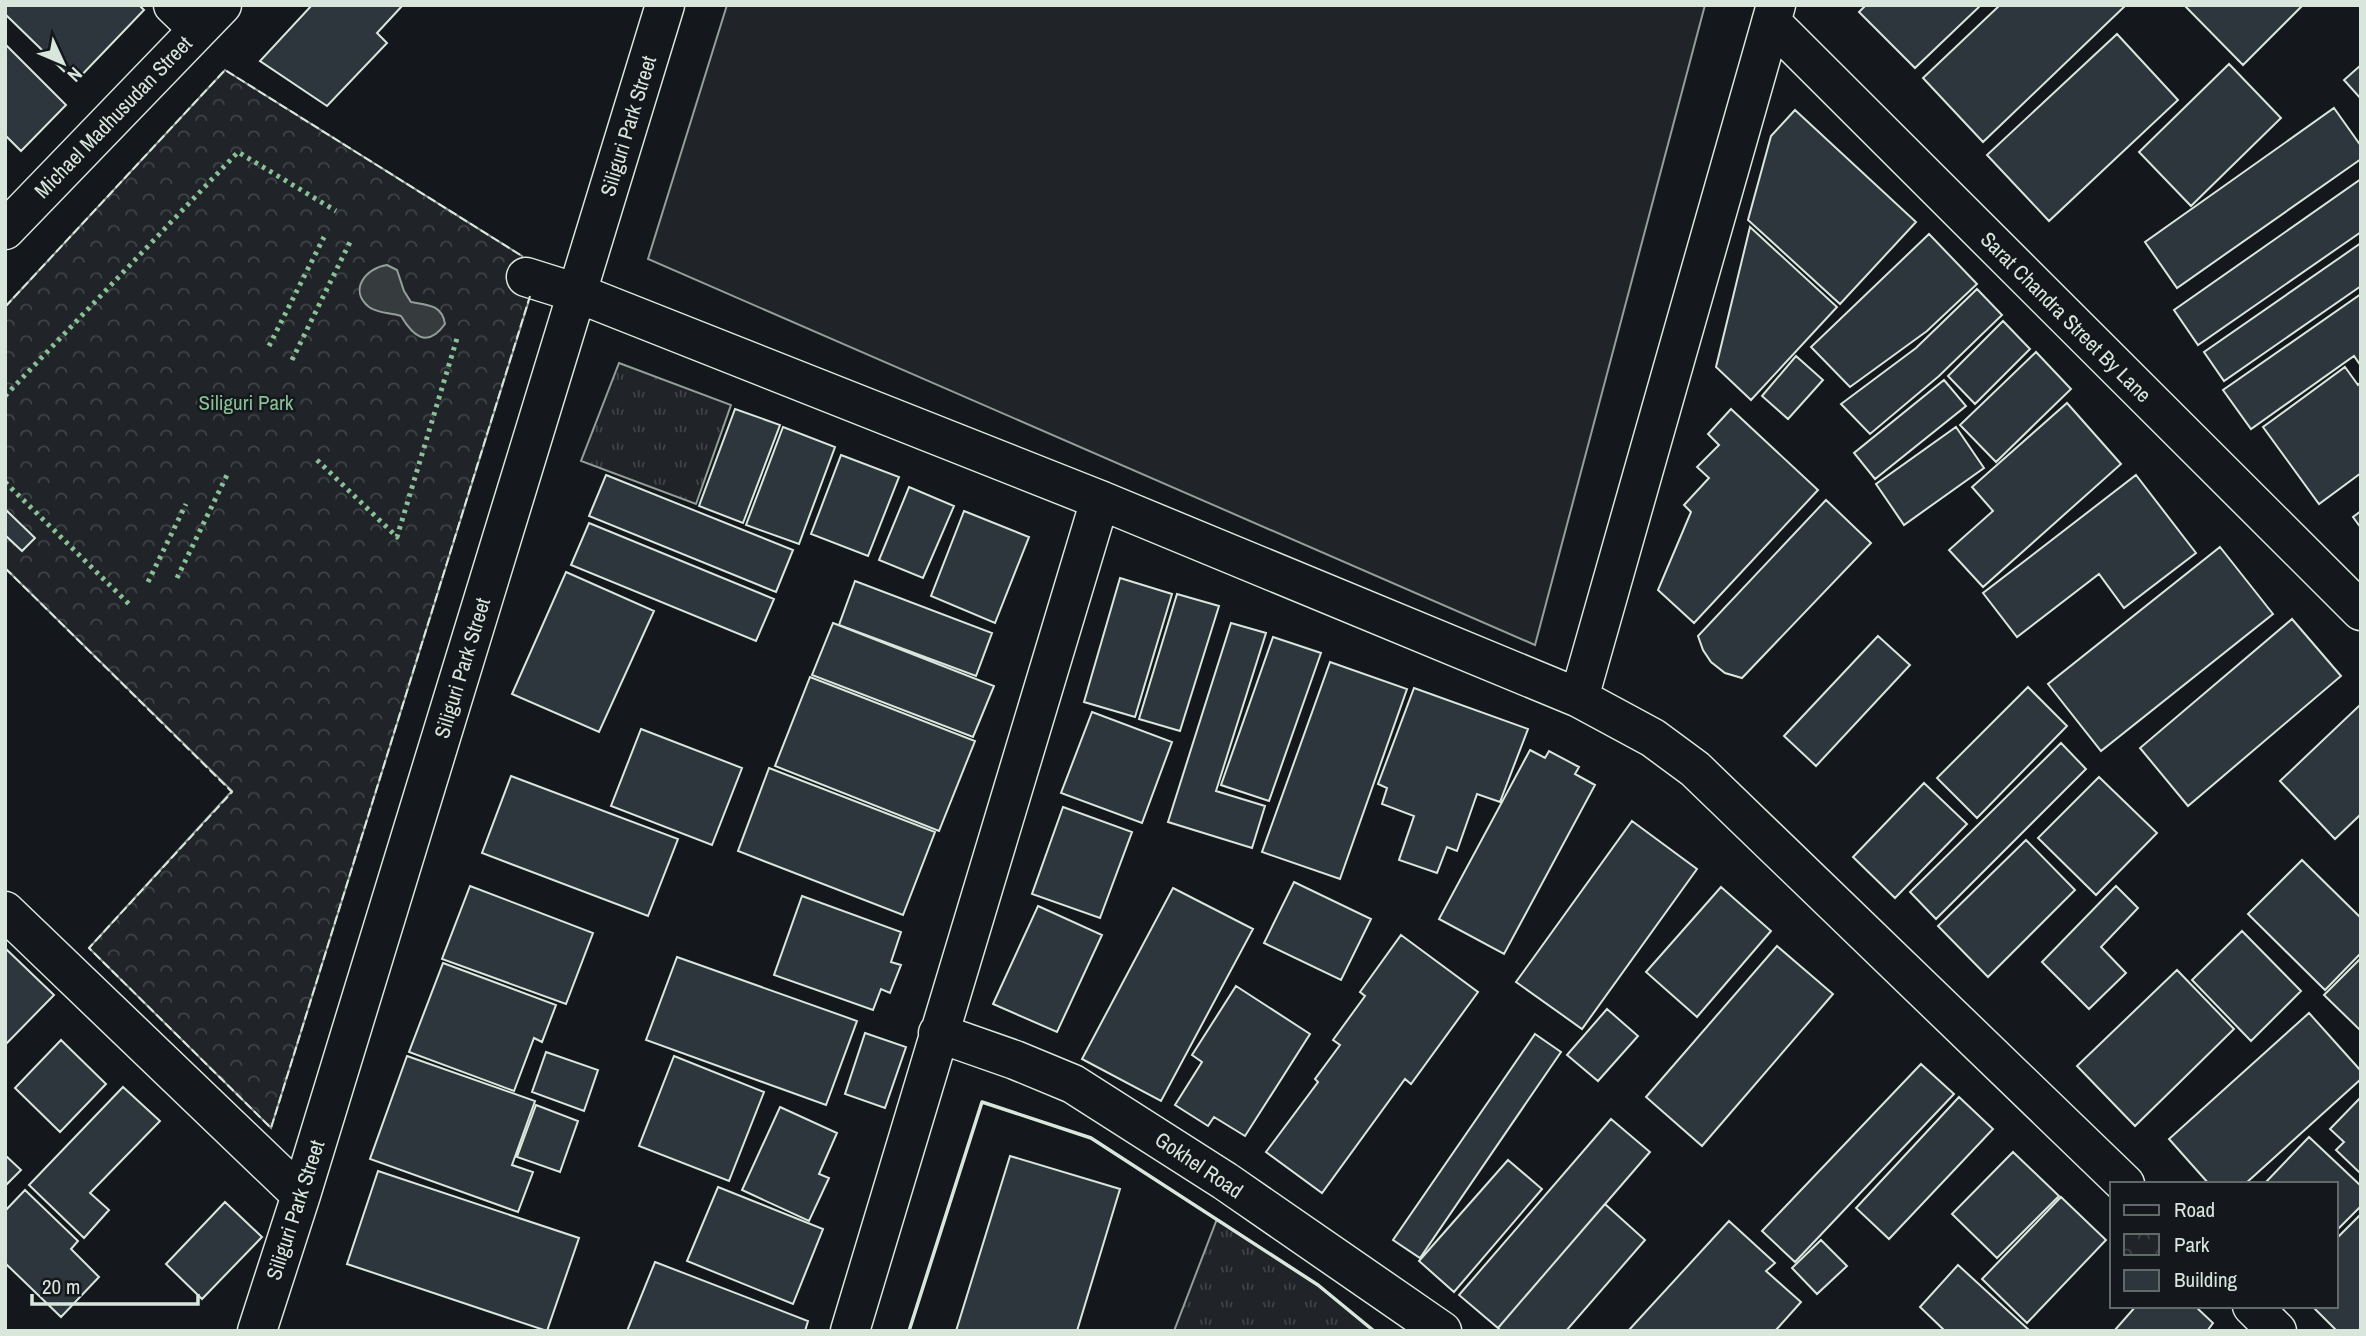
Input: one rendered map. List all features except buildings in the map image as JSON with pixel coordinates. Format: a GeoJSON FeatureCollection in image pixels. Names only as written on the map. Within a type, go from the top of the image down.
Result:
{"type":"FeatureCollection","features":[{"type":"Feature","properties":{"kind":"street","name":"Siliguri Park Street"},"geometry":{"type":"LineString","coordinates":[[257,1331],[666,5]]}},
{"type":"Feature","properties":{"kind":"street","name":"Michael Madhusudan Street"},"geometry":{"type":"LineString","coordinates":[[5,230],[198,13]]}},
{"type":"Feature","properties":{"kind":"street"},"geometry":{"type":"LineString","coordinates":[[1579,698],[1774,14]]}},
{"type":"Feature","properties":{"kind":"street","name":"Sarat Chandra Street By Lane"},"geometry":{"type":"LineString","coordinates":[[1774,14],[2361,611]]}},
{"type":"Feature","properties":{"kind":"street"},"geometry":{"type":"LineString","coordinates":[[526,277],[577,293],[1100,500],[1579,698],[1653,738],[1695,769],[2123,1182]]}},
{"type":"Feature","properties":{"kind":"street"},"geometry":{"type":"LineString","coordinates":[[850,1331],[1100,500]]}},
{"type":"Feature","properties":{"kind":"street"},"geometry":{"type":"LineString","coordinates":[[5,911],[301,1195]]}},
{"type":"Feature","properties":{"kind":"street","name":"Gokhel Road"},"geometry":{"type":"LineString","coordinates":[[938,1033],[1073,1084],[1225,1181],[1442,1331]]}},
{"type":"Feature","properties":{"kind":"street"},"geometry":{"type":"LineString","coordinates":[[2254,1308],[2277,1331]]}},
{"type":"Feature","properties":{"kind":"green space"},"geometry":{"type":"Polygon","coordinates":[[[727,5],[1705,5],[1535,645],[648,259],[727,5]]]}},
{"type":"Feature","properties":{"kind":"green space","name":"Siliguri Park"},"geometry":{"type":"Polygon","coordinates":[[[225,70],[522,256],[530,297],[271,1128],[89,948],[232,791],[5,568],[5,307],[225,70]]]}},
{"type":"Feature","properties":{"kind":"green space"},"geometry":{"type":"Polygon","coordinates":[[[619,363],[731,405],[696,504],[581,461],[619,363]]]}},
{"type":"Feature","properties":{"kind":"green space"},"geometry":{"type":"Polygon","coordinates":[[[1217,1219],[1318,1285],[1374,1331],[1174,1331],[1217,1219]]]}},
{"type":"Feature","properties":{"kind":"shaded area"},"geometry":{"type":"Polygon","coordinates":[[[387,265],[397,270],[411,302],[428,305],[441,313],[445,324],[438,332],[426,338],[421,337],[410,329],[401,316],[373,309],[363,300],[360,294],[362,281],[372,270],[387,265]]]}},
{"type":"Feature","properties":{"kind":"hedge"},"geometry":{"type":"LineString","coordinates":[[5,396],[238,152],[336,211]]}},
{"type":"Feature","properties":{"kind":"hedge"},"geometry":{"type":"LineString","coordinates":[[269,346],[324,237]]}},
{"type":"Feature","properties":{"kind":"hedge"},"geometry":{"type":"LineString","coordinates":[[292,360],[350,242]]}},
{"type":"Feature","properties":{"kind":"hedge"},"geometry":{"type":"LineString","coordinates":[[317,460],[397,537],[458,335]]}},
{"type":"Feature","properties":{"kind":"hedge"},"geometry":{"type":"LineString","coordinates":[[177,578],[227,475]]}},
{"type":"Feature","properties":{"kind":"hedge"},"geometry":{"type":"LineString","coordinates":[[5,482],[132,607]]}},
{"type":"Feature","properties":{"kind":"hedge"},"geometry":{"type":"LineString","coordinates":[[148,582],[186,504]]}},
{"type":"Feature","properties":{"kind":"fence"},"geometry":{"type":"LineString","coordinates":[[5,307],[225,70],[522,256]]}},
{"type":"Feature","properties":{"kind":"fence"},"geometry":{"type":"LineString","coordinates":[[5,568],[232,792],[89,948],[271,1128],[530,296]]}},
{"type":"Feature","properties":{"kind":"wall"},"geometry":{"type":"LineString","coordinates":[[909,1331],[982,1102],[1091,1138],[1318,1285],[1374,1331]]}}]}
